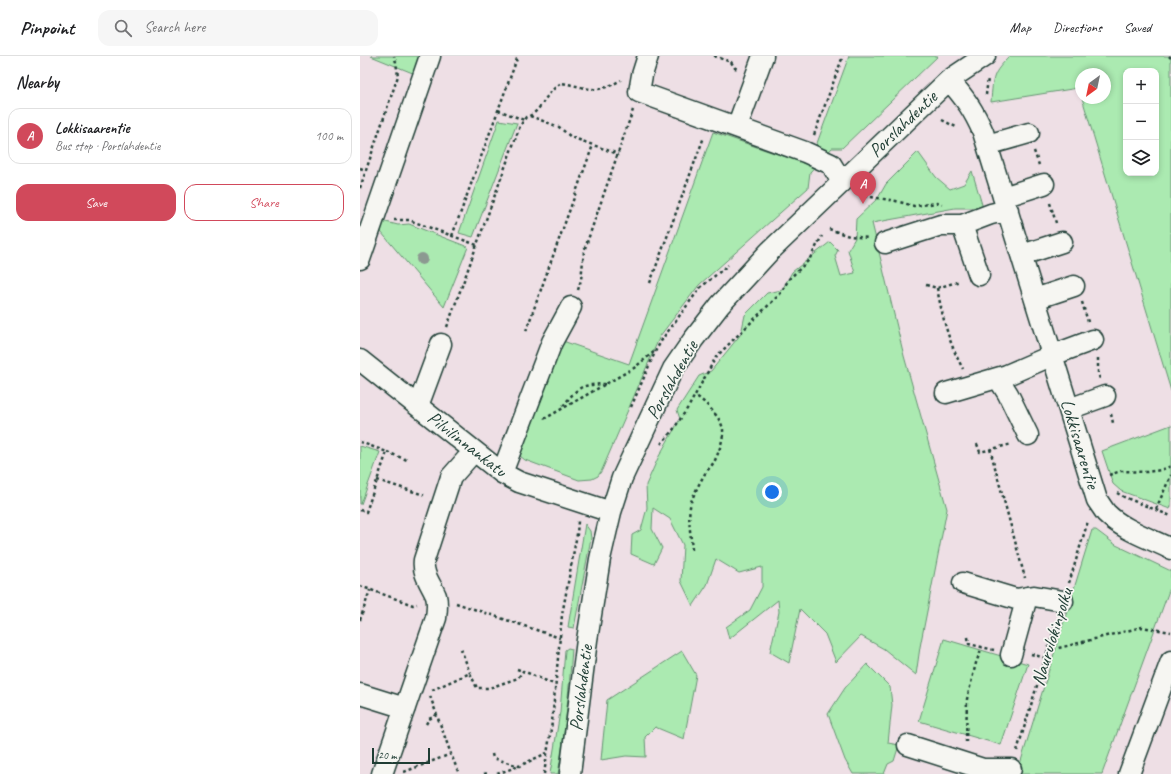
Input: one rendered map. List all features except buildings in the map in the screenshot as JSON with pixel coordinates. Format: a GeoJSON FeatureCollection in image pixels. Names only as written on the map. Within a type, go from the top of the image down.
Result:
{"type":"FeatureCollection","features":[{"type":"Feature","properties":{"kind":"street"},"geometry":{"type":"LineString","coordinates":[[360,259],[430,56]]}},
{"type":"Feature","properties":{"kind":"street"},"geometry":{"type":"LineString","coordinates":[[648,56],[641,84],[711,118],[805,152],[831,164],[842,182]]}},
{"type":"Feature","properties":{"kind":"street"},"geometry":{"type":"LineString","coordinates":[[736,127],[763,56]]}},
{"type":"Feature","properties":{"kind":"street","name":"Porslahdentie"},"geometry":{"type":"LineString","coordinates":[[570,774],[587,640],[600,559],[611,512],[622,478],[668,379],[693,340],[720,305],[750,271],[949,80],[968,56]]}},
{"type":"Feature","properties":{"kind":"street","name":"Porslahdentie"},"geometry":{"type":"LineString","coordinates":[[949,80],[985,56]]}},
{"type":"Feature","properties":{"kind":"street","name":"Lokkisaarentie"},"geometry":{"type":"LineString","coordinates":[[949,80],[965,98],[977,117],[987,145],[1069,408],[1093,507],[1105,512],[1113,519],[1127,527],[1171,549]]}},
{"type":"Feature","properties":{"kind":"street"},"geometry":{"type":"LineString","coordinates":[[987,145],[1029,133]]}},
{"type":"Feature","properties":{"kind":"street"},"geometry":{"type":"LineString","coordinates":[[885,243],[941,225],[962,225],[991,214],[1006,203],[1044,184]]}},
{"type":"Feature","properties":{"kind":"street"},"geometry":{"type":"LineString","coordinates":[[962,225],[979,275]]}},
{"type":"Feature","properties":{"kind":"street"},"geometry":{"type":"LineString","coordinates":[[1022,255],[1062,242]]}},
{"type":"Feature","properties":{"kind":"street"},"geometry":{"type":"LineString","coordinates":[[1036,299],[1074,286]]}},
{"type":"Feature","properties":{"kind":"street"},"geometry":{"type":"LineString","coordinates":[[502,473],[552,342],[571,307]]}},
{"type":"Feature","properties":{"kind":"street"},"geometry":{"type":"LineString","coordinates":[[946,393],[1007,375],[1053,355],[1094,340]]}},
{"type":"Feature","properties":{"kind":"street"},"geometry":{"type":"LineString","coordinates":[[418,406],[440,344]]}},
{"type":"Feature","properties":{"kind":"street","name":"Pilvilinnankatu"},"geometry":{"type":"LineString","coordinates":[[360,360],[502,473],[519,482],[611,512]]}},
{"type":"Feature","properties":{"kind":"street"},"geometry":{"type":"LineString","coordinates":[[998,378],[1008,394],[1028,435]]}},
{"type":"Feature","properties":{"kind":"street"},"geometry":{"type":"LineString","coordinates":[[1069,408],[1105,396]]}},
{"type":"Feature","properties":{"kind":"street"},"geometry":{"type":"LineString","coordinates":[[382,774],[436,618],[438,608],[436,597],[423,568],[424,560],[451,477],[474,451]]}},
{"type":"Feature","properties":{"kind":"street"},"geometry":{"type":"LineString","coordinates":[[962,583],[1016,599],[1034,596],[1063,601]]}},
{"type":"Feature","properties":{"kind":"street"},"geometry":{"type":"LineString","coordinates":[[1011,655],[1027,597]]}},
{"type":"Feature","properties":{"kind":"street"},"geometry":{"type":"LineString","coordinates":[[1129,774],[1171,661]]}},
{"type":"Feature","properties":{"kind":"street"},"geometry":{"type":"LineString","coordinates":[[360,694],[405,708]]}},
{"type":"Feature","properties":{"kind":"street"},"geometry":{"type":"LineString","coordinates":[[908,745],[969,767],[983,769],[1011,769]]}},
{"type":"Feature","properties":{"kind":"path"},"geometry":{"type":"LineString","coordinates":[[360,188],[398,76],[394,56]]}},
{"type":"Feature","properties":{"kind":"path"},"geometry":{"type":"LineString","coordinates":[[452,236],[518,56]]}},
{"type":"Feature","properties":{"kind":"path"},"geometry":{"type":"LineString","coordinates":[[714,56],[730,62],[735,68]]}},
{"type":"Feature","properties":{"kind":"path"},"geometry":{"type":"LineString","coordinates":[[814,136],[843,56]]}},
{"type":"Feature","properties":{"kind":"path"},"geometry":{"type":"LineString","coordinates":[[440,344],[520,126],[526,117],[530,116],[543,104],[549,94],[561,83],[595,90],[608,88],[632,76],[641,84],[584,251],[581,280],[571,307]]}},
{"type":"Feature","properties":{"kind":"path"},"geometry":{"type":"LineString","coordinates":[[498,110],[524,120]]}},
{"type":"Feature","properties":{"kind":"path"},"geometry":{"type":"LineString","coordinates":[[530,116],[559,127],[572,137],[618,154]]}},
{"type":"Feature","properties":{"kind":"path"},"geometry":{"type":"LineString","coordinates":[[650,283],[711,118]]}},
{"type":"Feature","properties":{"kind":"path"},"geometry":{"type":"LineString","coordinates":[[526,330],[593,145]]}},
{"type":"Feature","properties":{"kind":"path"},"geometry":{"type":"LineString","coordinates":[[360,168],[366,170]]}},
{"type":"Feature","properties":{"kind":"path"},"geometry":{"type":"LineString","coordinates":[[865,196],[896,201],[914,206],[937,203],[943,205]]}},
{"type":"Feature","properties":{"kind":"path"},"geometry":{"type":"LineString","coordinates":[[375,214],[392,220],[409,220],[477,245]]}},
{"type":"Feature","properties":{"kind":"path"},"geometry":{"type":"LineString","coordinates":[[829,229],[849,236],[880,240],[885,243]]}},
{"type":"Feature","properties":{"kind":"path"},"geometry":{"type":"LineString","coordinates":[[659,447],[673,430],[716,357],[780,294],[789,279],[809,260],[822,236]]}},
{"type":"Feature","properties":{"kind":"path"},"geometry":{"type":"LineString","coordinates":[[937,288],[942,316],[949,341],[971,386]]}},
{"type":"Feature","properties":{"kind":"path"},"geometry":{"type":"LineString","coordinates":[[542,420],[561,408],[608,384],[634,368],[656,350]]}},
{"type":"Feature","properties":{"kind":"path"},"geometry":{"type":"LineString","coordinates":[[561,408],[575,391],[586,385],[608,384]]}},
{"type":"Feature","properties":{"kind":"path"},"geometry":{"type":"LineString","coordinates":[[692,550],[688,519],[691,502],[703,476],[714,462],[723,437],[723,429],[718,420],[708,406],[695,395]]}},
{"type":"Feature","properties":{"kind":"path"},"geometry":{"type":"LineString","coordinates":[[360,442],[406,460]]}},
{"type":"Feature","properties":{"kind":"path"},"geometry":{"type":"LineString","coordinates":[[990,449],[1024,577],[1027,597]]}},
{"type":"Feature","properties":{"kind":"path"},"geometry":{"type":"LineString","coordinates":[[360,510],[366,512],[387,452]]}},
{"type":"Feature","properties":{"kind":"path"},"geometry":{"type":"LineString","coordinates":[[1106,476],[1121,471],[1147,472],[1161,470],[1171,466]]}},
{"type":"Feature","properties":{"kind":"path"},"geometry":{"type":"LineString","coordinates":[[1156,509],[1171,475]]}},
{"type":"Feature","properties":{"kind":"path"},"geometry":{"type":"LineString","coordinates":[[377,480],[425,496]]}},
{"type":"Feature","properties":{"kind":"path"},"geometry":{"type":"LineString","coordinates":[[1115,491],[1124,497],[1171,516]]}},
{"type":"Feature","properties":{"kind":"path","name":"Naurulokinpolku"},"geometry":{"type":"LineString","coordinates":[[1011,769],[1093,507]]}},
{"type":"Feature","properties":{"kind":"path"},"geometry":{"type":"LineString","coordinates":[[544,774],[556,685],[562,615],[577,534],[578,517]]}},
{"type":"Feature","properties":{"kind":"path"},"geometry":{"type":"LineString","coordinates":[[360,586],[413,605],[420,603]]}},
{"type":"Feature","properties":{"kind":"path"},"geometry":{"type":"LineString","coordinates":[[360,618],[370,590]]}},
{"type":"Feature","properties":{"kind":"path"},"geometry":{"type":"LineString","coordinates":[[454,602],[560,638]]}},
{"type":"Feature","properties":{"kind":"path"},"geometry":{"type":"LineString","coordinates":[[1048,651],[1142,628],[1171,632]]}},
{"type":"Feature","properties":{"kind":"path"},"geometry":{"type":"LineString","coordinates":[[969,767],[966,742],[967,699],[976,663],[982,647]]}},
{"type":"Feature","properties":{"kind":"path"},"geometry":{"type":"LineString","coordinates":[[461,649],[477,688],[489,688],[518,678],[523,671]]}},
{"type":"Feature","properties":{"kind":"path"},"geometry":{"type":"LineString","coordinates":[[517,669],[556,685]]}},
{"type":"Feature","properties":{"kind":"path"},"geometry":{"type":"LineString","coordinates":[[459,774],[428,692],[470,673]]}},
{"type":"Feature","properties":{"kind":"path"},"geometry":{"type":"LineString","coordinates":[[426,724],[428,719],[437,715]]}},
{"type":"Feature","properties":{"kind":"path"},"geometry":{"type":"LineString","coordinates":[[497,774],[547,753]]}},
{"type":"Feature","properties":{"kind":"path"},"geometry":{"type":"LineString","coordinates":[[397,774],[451,754]]}},
{"type":"Feature","properties":{"kind":"path"},"geometry":{"type":"LineString","coordinates":[[492,754],[493,758],[519,766]]}},
{"type":"Feature","properties":{"kind":"path"},"geometry":{"type":"LineString","coordinates":[[484,774],[489,774]]}},
{"type":"Feature","properties":{"kind":"green space"},"geometry":{"type":"Polygon","coordinates":[[[371,56],[421,56],[415,74],[371,56]]]}},
{"type":"Feature","properties":{"kind":"green space"},"geometry":{"type":"Polygon","coordinates":[[[849,56],[938,56],[842,148],[832,148],[810,172],[808,188],[699,285],[660,336],[602,470],[598,476],[592,479],[579,480],[525,460],[515,452],[557,339],[629,364],[713,132],[809,165],[849,56]]]}},
{"type":"Feature","properties":{"kind":"green space"},"geometry":{"type":"Polygon","coordinates":[[[1010,56],[1171,56],[1171,391],[1084,104],[1111,104],[1111,68],[1075,68],[1075,88],[991,102],[994,76],[1010,56]]]}},
{"type":"Feature","properties":{"kind":"green space"},"geometry":{"type":"Polygon","coordinates":[[[499,120],[517,123],[473,237],[459,233],[499,120]]]}},
{"type":"Feature","properties":{"kind":"green space"},"geometry":{"type":"Polygon","coordinates":[[[918,152],[936,177],[950,189],[964,184],[972,171],[983,208],[955,208],[872,223],[904,356],[947,509],[920,647],[916,675],[884,649],[861,636],[836,662],[825,634],[800,609],[789,663],[770,652],[779,612],[778,600],[729,639],[726,627],[750,610],[762,587],[762,567],[739,573],[716,559],[707,585],[693,606],[681,581],[683,545],[670,519],[653,508],[652,529],[662,548],[654,564],[631,554],[632,535],[641,530],[647,508],[646,485],[658,458],[680,419],[677,410],[699,376],[711,371],[741,334],[745,315],[767,293],[782,290],[792,272],[830,242],[838,250],[835,256],[841,276],[855,273],[848,250],[855,238],[856,219],[878,198],[886,184],[918,152]]]}},
{"type":"Feature","properties":{"kind":"green space"},"geometry":{"type":"Polygon","coordinates":[[[382,221],[398,225],[409,224],[468,247],[444,307],[381,232],[382,221]]]}},
{"type":"Feature","properties":{"kind":"green space"},"geometry":{"type":"Polygon","coordinates":[[[1171,425],[1170,509],[1121,491],[1113,484],[1102,451],[1171,425]]]}},
{"type":"Feature","properties":{"kind":"green space"},"geometry":{"type":"Polygon","coordinates":[[[360,446],[380,452],[361,504],[360,504],[360,446]]]}},
{"type":"Feature","properties":{"kind":"green space"},"geometry":{"type":"Polygon","coordinates":[[[585,524],[590,531],[591,538],[574,628],[568,627],[585,524]]]}},
{"type":"Feature","properties":{"kind":"green space"},"geometry":{"type":"Polygon","coordinates":[[[1092,530],[1096,530],[1116,545],[1171,571],[1171,585],[1102,774],[1017,774],[1092,530]]]}},
{"type":"Feature","properties":{"kind":"green space"},"geometry":{"type":"Polygon","coordinates":[[[944,639],[1028,664],[1001,745],[919,721],[944,639]]]}},
{"type":"Feature","properties":{"kind":"green space"},"geometry":{"type":"Polygon","coordinates":[[[568,648],[572,649],[563,743],[558,774],[550,774],[560,712],[565,650],[568,648]]]}},
{"type":"Feature","properties":{"kind":"green space"},"geometry":{"type":"Polygon","coordinates":[[[682,651],[696,675],[684,739],[655,727],[645,737],[646,757],[626,756],[601,760],[607,700],[682,651]]]}},
{"type":"Feature","properties":{"kind":"green space"},"geometry":{"type":"Polygon","coordinates":[[[867,664],[890,687],[892,705],[888,743],[899,745],[894,761],[888,764],[884,774],[853,774],[845,760],[828,714],[845,688],[867,664]]]}},
{"type":"Feature","properties":{"kind":"place","name":"Lokkisaarentie"},"geometry":{"type":"Point","coordinates":[863,204]}}]}
